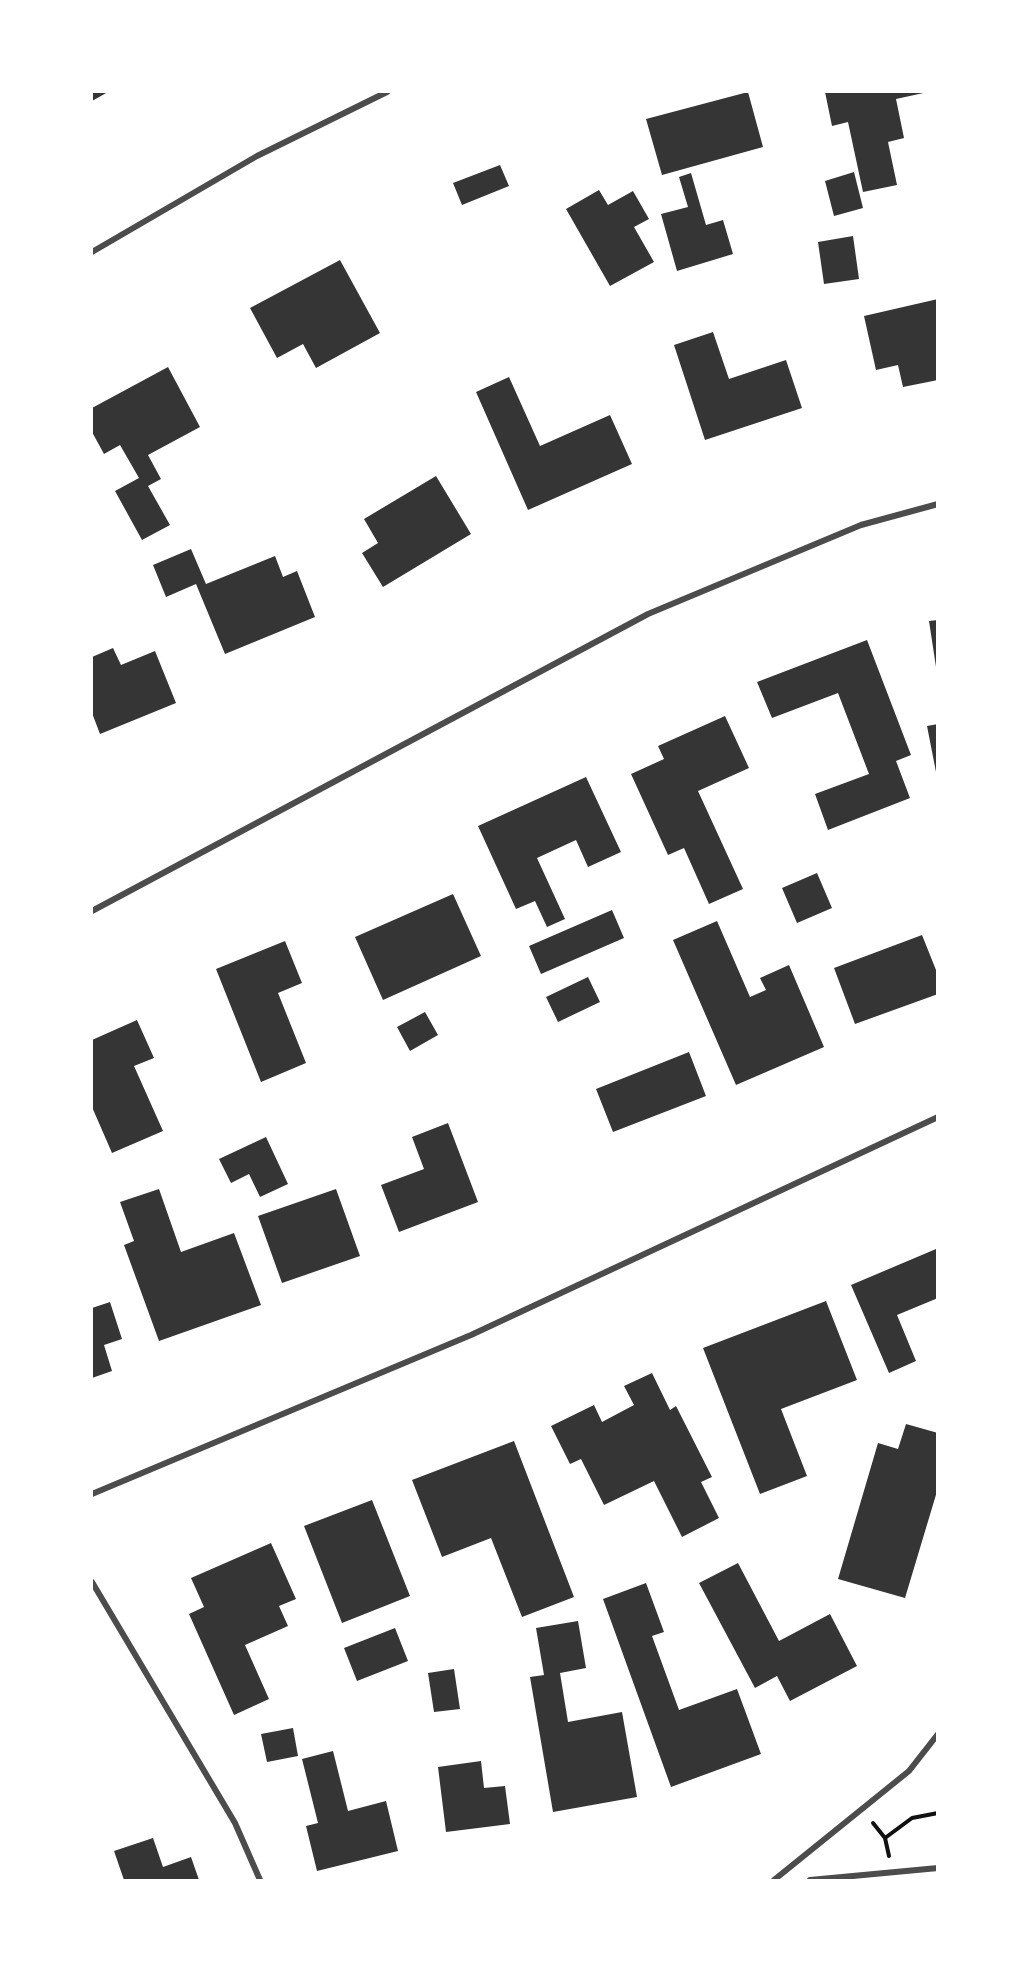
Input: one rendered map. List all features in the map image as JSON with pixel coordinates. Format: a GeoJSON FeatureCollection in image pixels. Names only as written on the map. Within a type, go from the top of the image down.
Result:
{"type":"FeatureCollection","features":[{"type":"Feature","properties":{"kind":"street"},"geometry":{"type":"LineString","coordinates":[[92,252],[257,156],[387,92]]}},
{"type":"Feature","properties":{"kind":"street"},"geometry":{"type":"LineString","coordinates":[[92,911],[648,614],[861,525],[938,504]]}},
{"type":"Feature","properties":{"kind":"street"},"geometry":{"type":"LineString","coordinates":[[92,1494],[471,1335],[938,1117]]}},
{"type":"Feature","properties":{"kind":"street"},"geometry":{"type":"LineString","coordinates":[[92,1582],[235,1823],[260,1881]]}},
{"type":"Feature","properties":{"kind":"street"},"geometry":{"type":"LineString","coordinates":[[774,1881],[909,1771],[938,1734]]}},
{"type":"Feature","properties":{"kind":"street"},"geometry":{"type":"LineString","coordinates":[[810,1881],[938,1868]]}},
{"type":"Feature","properties":{"kind":"path"},"geometry":{"type":"LineString","coordinates":[[860,1810],[885,1838],[891,1872]]}},
{"type":"Feature","properties":{"kind":"path"},"geometry":{"type":"LineString","coordinates":[[885,1838],[912,1818],[938,1813]]}},
{"type":"Feature","properties":{"kind":"building"},"geometry":{"type":"Polygon","coordinates":[[[92,92],[108,92],[92,101],[92,92]]]}},
{"type":"Feature","properties":{"kind":"building"},"geometry":{"type":"Polygon","coordinates":[[[748,92],[763,147],[662,175],[646,119],[748,92]]]}},
{"type":"Feature","properties":{"kind":"building"},"geometry":{"type":"Polygon","coordinates":[[[825,92],[928,92],[896,99],[904,138],[888,142],[897,185],[863,192],[848,122],[832,126],[825,92]]]}},
{"type":"Feature","properties":{"kind":"building"},"geometry":{"type":"Polygon","coordinates":[[[500,165],[509,186],[462,205],[453,183],[500,165]]]}},
{"type":"Feature","properties":{"kind":"building"},"geometry":{"type":"Polygon","coordinates":[[[854,172],[863,208],[834,216],[825,181],[854,172]]]}},
{"type":"Feature","properties":{"kind":"building"},"geometry":{"type":"Polygon","coordinates":[[[691,173],[706,225],[723,220],[733,254],[677,271],[661,214],[688,207],[679,177],[691,173]]]}},
{"type":"Feature","properties":{"kind":"building"},"geometry":{"type":"Polygon","coordinates":[[[599,190],[608,205],[633,191],[649,219],[634,227],[654,262],[610,286],[566,209],[599,190]]]}},
{"type":"Feature","properties":{"kind":"building"},"geometry":{"type":"Polygon","coordinates":[[[853,236],[859,279],[824,284],[818,242],[853,236]]]}},
{"type":"Feature","properties":{"kind":"building"},"geometry":{"type":"Polygon","coordinates":[[[340,260],[380,333],[316,368],[303,344],[277,358],[250,308],[340,260]]]}},
{"type":"Feature","properties":{"kind":"building"},"geometry":{"type":"Polygon","coordinates":[[[938,299],[938,380],[903,387],[898,365],[876,370],[864,316],[938,299]]]}},
{"type":"Feature","properties":{"kind":"building"},"geometry":{"type":"Polygon","coordinates":[[[713,332],[729,379],[786,360],[802,408],[705,440],[674,345],[713,332]]]}},
{"type":"Feature","properties":{"kind":"building"},"geometry":{"type":"Polygon","coordinates":[[[168,367],[200,427],[148,455],[161,479],[148,486],[170,525],[142,540],[115,491],[139,478],[120,445],[104,454],[92,432],[92,408],[168,367]]]}},
{"type":"Feature","properties":{"kind":"building"},"geometry":{"type":"Polygon","coordinates":[[[509,377],[540,446],[610,415],[632,464],[528,510],[476,392],[509,377]]]}},
{"type":"Feature","properties":{"kind":"building"},"geometry":{"type":"Polygon","coordinates":[[[436,476],[471,534],[383,587],[362,553],[378,543],[364,519],[436,476]]]}},
{"type":"Feature","properties":{"kind":"building"},"geometry":{"type":"Polygon","coordinates":[[[191,549],[206,584],[275,556],[283,577],[297,571],[315,617],[225,654],[196,584],[166,597],[153,565],[191,549]]]}},
{"type":"Feature","properties":{"kind":"building"},"geometry":{"type":"Polygon","coordinates":[[[938,620],[938,667],[936,667],[929,621],[938,620]]]}},
{"type":"Feature","properties":{"kind":"building"},"geometry":{"type":"Polygon","coordinates":[[[867,640],[911,755],[896,761],[910,798],[828,830],[815,794],[869,774],[838,693],[772,718],[757,682],[867,640]]]}},
{"type":"Feature","properties":{"kind":"building"},"geometry":{"type":"Polygon","coordinates":[[[113,648],[121,665],[155,651],[176,703],[100,734],[92,713],[92,657],[113,648]]]}},
{"type":"Feature","properties":{"kind":"building"},"geometry":{"type":"Polygon","coordinates":[[[725,716],[749,768],[698,791],[743,889],[709,904],[684,848],[668,855],[631,774],[664,759],[658,746],[725,716]]]}},
{"type":"Feature","properties":{"kind":"building"},"geometry":{"type":"Polygon","coordinates":[[[938,724],[938,772],[936,772],[927,726],[938,724]]]}},
{"type":"Feature","properties":{"kind":"building"},"geometry":{"type":"Polygon","coordinates":[[[586,777],[621,852],[588,867],[576,840],[537,858],[565,919],[547,927],[535,901],[516,909],[478,826],[586,777]]]}},
{"type":"Feature","properties":{"kind":"building"},"geometry":{"type":"Polygon","coordinates":[[[817,873],[832,908],[797,923],[782,888],[817,873]]]}},
{"type":"Feature","properties":{"kind":"building"},"geometry":{"type":"Polygon","coordinates":[[[453,894],[481,956],[383,1000],[355,937],[453,894]]]}},
{"type":"Feature","properties":{"kind":"building"},"geometry":{"type":"Polygon","coordinates":[[[612,910],[624,938],[541,974],[529,946],[612,910]]]}},
{"type":"Feature","properties":{"kind":"building"},"geometry":{"type":"Polygon","coordinates":[[[717,921],[750,997],[766,990],[760,978],[789,965],[824,1047],[736,1085],[673,940],[717,921]]]}},
{"type":"Feature","properties":{"kind":"building"},"geometry":{"type":"Polygon","coordinates":[[[922,935],[938,975],[938,994],[855,1024],[834,968],[922,935]]]}},
{"type":"Feature","properties":{"kind":"building"},"geometry":{"type":"Polygon","coordinates":[[[285,941],[302,983],[278,993],[306,1063],[261,1082],[216,969],[285,941]]]}},
{"type":"Feature","properties":{"kind":"building"},"geometry":{"type":"Polygon","coordinates":[[[588,977],[600,1002],[558,1022],[546,997],[588,977]]]}},
{"type":"Feature","properties":{"kind":"building"},"geometry":{"type":"Polygon","coordinates":[[[425,1012],[438,1035],[410,1051],[397,1027],[425,1012]]]}},
{"type":"Feature","properties":{"kind":"building"},"geometry":{"type":"Polygon","coordinates":[[[137,1020],[154,1058],[134,1066],[163,1131],[112,1153],[92,1107],[92,1040],[137,1020]]]}},
{"type":"Feature","properties":{"kind":"building"},"geometry":{"type":"Polygon","coordinates":[[[689,1052],[706,1096],[613,1132],[596,1089],[689,1052]]]}},
{"type":"Feature","properties":{"kind":"building"},"geometry":{"type":"Polygon","coordinates":[[[448,1123],[478,1202],[399,1232],[381,1185],[424,1169],[412,1137],[448,1123]]]}},
{"type":"Feature","properties":{"kind":"building"},"geometry":{"type":"Polygon","coordinates":[[[266,1137],[288,1184],[260,1197],[249,1174],[231,1183],[219,1159],[266,1137]]]}},
{"type":"Feature","properties":{"kind":"building"},"geometry":{"type":"Polygon","coordinates":[[[159,1189],[181,1252],[234,1233],[261,1305],[159,1341],[124,1245],[134,1241],[120,1202],[159,1189]]]}},
{"type":"Feature","properties":{"kind":"building"},"geometry":{"type":"Polygon","coordinates":[[[336,1189],[360,1256],[282,1283],[258,1216],[336,1189]]]}},
{"type":"Feature","properties":{"kind":"building"},"geometry":{"type":"Polygon","coordinates":[[[936,1249],[938,1253],[938,1298],[897,1315],[916,1361],[889,1373],[851,1285],[936,1249]]]}},
{"type":"Feature","properties":{"kind":"building"},"geometry":{"type":"Polygon","coordinates":[[[826,1301],[857,1380],[781,1409],[807,1476],[760,1494],[703,1348],[826,1301]]]}},
{"type":"Feature","properties":{"kind":"building"},"geometry":{"type":"Polygon","coordinates":[[[110,1302],[122,1339],[104,1345],[112,1371],[92,1378],[92,1308],[110,1302]]]}},
{"type":"Feature","properties":{"kind":"building"},"geometry":{"type":"Polygon","coordinates":[[[652,1373],[670,1410],[676,1406],[712,1477],[701,1482],[719,1518],[682,1537],[654,1481],[604,1505],[581,1459],[570,1464],[551,1426],[594,1405],[602,1422],[634,1405],[624,1386],[652,1373]]]}},
{"type":"Feature","properties":{"kind":"building"},"geometry":{"type":"Polygon","coordinates":[[[906,1424],[938,1433],[938,1488],[905,1598],[838,1579],[878,1443],[898,1449],[906,1424]]]}},
{"type":"Feature","properties":{"kind":"building"},"geometry":{"type":"Polygon","coordinates":[[[514,1441],[574,1597],[522,1617],[491,1538],[442,1557],[412,1480],[514,1441]]]}},
{"type":"Feature","properties":{"kind":"building"},"geometry":{"type":"Polygon","coordinates":[[[372,1500],[410,1596],[342,1623],[304,1526],[372,1500]]]}},
{"type":"Feature","properties":{"kind":"building"},"geometry":{"type":"Polygon","coordinates":[[[271,1543],[296,1599],[279,1606],[288,1626],[245,1645],[269,1699],[234,1715],[189,1614],[204,1607],[191,1578],[271,1543]]]}},
{"type":"Feature","properties":{"kind":"building"},"geometry":{"type":"Polygon","coordinates":[[[738,1563],[779,1641],[830,1614],[857,1666],[790,1701],[777,1676],[755,1688],[699,1583],[738,1563]]]}},
{"type":"Feature","properties":{"kind":"building"},"geometry":{"type":"Polygon","coordinates":[[[646,1583],[664,1632],[652,1636],[679,1710],[737,1689],[761,1754],[671,1787],[603,1599],[646,1583]]]}},
{"type":"Feature","properties":{"kind":"building"},"geometry":{"type":"Polygon","coordinates":[[[578,1621],[586,1668],[560,1673],[568,1722],[622,1712],[637,1797],[553,1812],[530,1677],[544,1675],[536,1628],[578,1621]]]}},
{"type":"Feature","properties":{"kind":"building"},"geometry":{"type":"Polygon","coordinates":[[[395,1628],[408,1661],[357,1681],[344,1648],[395,1628]]]}},
{"type":"Feature","properties":{"kind":"building"},"geometry":{"type":"Polygon","coordinates":[[[454,1669],[460,1709],[434,1712],[428,1673],[454,1669]]]}},
{"type":"Feature","properties":{"kind":"building"},"geometry":{"type":"Polygon","coordinates":[[[293,1728],[298,1756],[267,1762],[261,1734],[293,1728]]]}},
{"type":"Feature","properties":{"kind":"building"},"geometry":{"type":"Polygon","coordinates":[[[333,1751],[348,1811],[386,1801],[398,1851],[317,1871],[306,1826],[318,1823],[302,1759],[333,1751]]]}},
{"type":"Feature","properties":{"kind":"building"},"geometry":{"type":"Polygon","coordinates":[[[481,1761],[484,1788],[505,1786],[510,1824],[446,1832],[438,1767],[481,1761]]]}},
{"type":"Feature","properties":{"kind":"building"},"geometry":{"type":"Polygon","coordinates":[[[153,1838],[163,1867],[191,1857],[199,1880],[124,1880],[114,1851],[153,1838]]]}}]}
